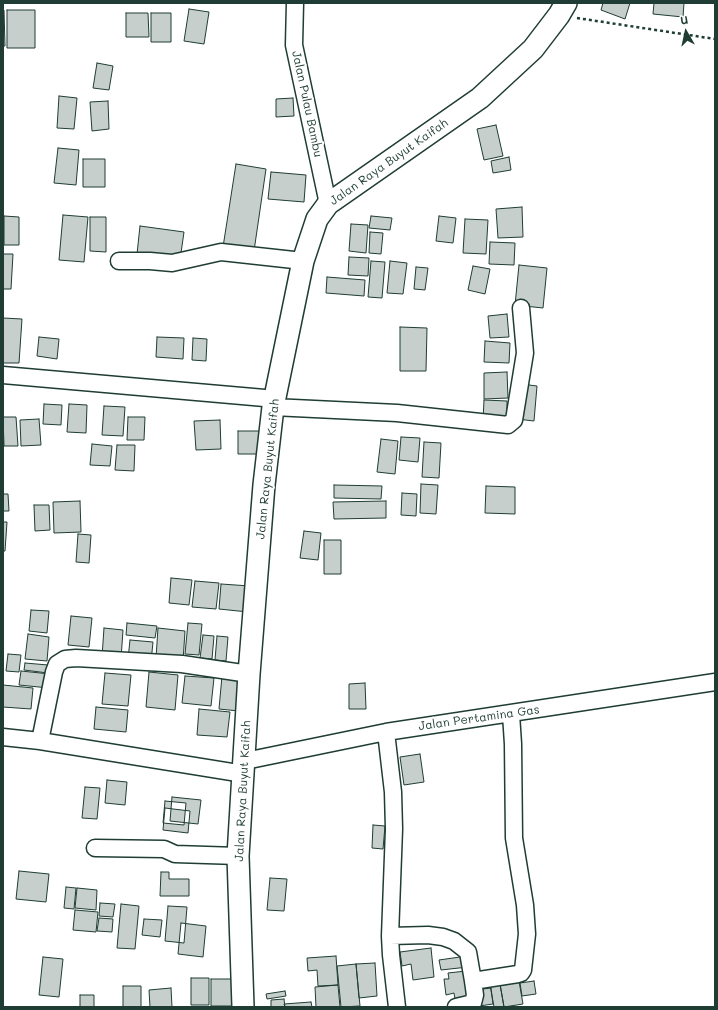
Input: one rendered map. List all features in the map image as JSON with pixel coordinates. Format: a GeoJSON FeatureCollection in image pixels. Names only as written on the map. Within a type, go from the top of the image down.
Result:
{"type":"FeatureCollection","features":[{"type":"Feature","properties":{"kind":"street","name":"Jalan Pulau Bambu"},"geometry":{"type":"LineString","coordinates":[[295,3],[294,45],[328,204]]}},
{"type":"Feature","properties":{"kind":"street","name":"Jalan Raya Buyut Kaifah"},"geometry":{"type":"LineString","coordinates":[[243,1007],[238,856],[249,674],[264,485],[274,403],[303,261],[317,219],[328,204],[480,98],[533,49],[563,9]]}},
{"type":"Feature","properties":{"kind":"street"},"geometry":{"type":"LineString","coordinates":[[119,261],[172,262],[221,252],[303,261]]}},
{"type":"Feature","properties":{"kind":"street"},"geometry":{"type":"LineString","coordinates":[[3,376],[274,403],[397,413],[508,425],[514,420],[524,353],[521,308]]}},
{"type":"Feature","properties":{"kind":"street"},"geometry":{"type":"LineString","coordinates":[[40,741],[54,672],[57,664],[65,659],[76,658],[182,664],[249,674]]}},
{"type":"Feature","properties":{"kind":"street","name":"Jalan Pertamina Gas"},"geometry":{"type":"LineString","coordinates":[[244,768],[386,732],[715,682]]}},
{"type":"Feature","properties":{"kind":"street"},"geometry":{"type":"LineString","coordinates":[[473,981],[518,974],[523,970],[527,934],[525,905],[514,838],[513,744],[511,714]]}},
{"type":"Feature","properties":{"kind":"street"},"geometry":{"type":"LineString","coordinates":[[386,732],[393,792],[394,829],[390,936],[397,1007]]}},
{"type":"Feature","properties":{"kind":"street"},"geometry":{"type":"LineString","coordinates":[[3,737],[244,768]]}},
{"type":"Feature","properties":{"kind":"street"},"geometry":{"type":"LineString","coordinates":[[95,848],[164,849],[175,854],[238,856]]}},
{"type":"Feature","properties":{"kind":"street"},"geometry":{"type":"LineString","coordinates":[[390,936],[428,935],[443,937],[454,941],[468,952],[475,995],[473,1003],[456,1007]]}},
{"type":"Feature","properties":{"kind":"path"},"geometry":{"type":"LineString","coordinates":[[563,9],[715,39]]}},
{"type":"Feature","properties":{"kind":"building"},"geometry":{"type":"Polygon","coordinates":[[[603,3],[630,3],[625,19],[601,10],[603,3]]]}},
{"type":"Feature","properties":{"kind":"building"},"geometry":{"type":"Polygon","coordinates":[[[654,3],[684,3],[683,17],[653,14],[654,3]]]}},
{"type":"Feature","properties":{"kind":"building"},"geometry":{"type":"Polygon","coordinates":[[[189,9],[209,12],[204,44],[184,41],[189,9]]]}},
{"type":"Feature","properties":{"kind":"building"},"geometry":{"type":"Polygon","coordinates":[[[4,10],[5,46],[3,46],[4,10]]]}},
{"type":"Feature","properties":{"kind":"building"},"geometry":{"type":"Polygon","coordinates":[[[7,10],[35,10],[35,48],[7,48],[7,10]]]}},
{"type":"Feature","properties":{"kind":"building"},"geometry":{"type":"Polygon","coordinates":[[[126,13],[148,13],[149,37],[126,37],[126,13]]]}},
{"type":"Feature","properties":{"kind":"building"},"geometry":{"type":"Polygon","coordinates":[[[151,13],[171,13],[171,42],[151,42],[151,13]]]}},
{"type":"Feature","properties":{"kind":"building"},"geometry":{"type":"Polygon","coordinates":[[[97,63],[113,66],[109,90],[93,88],[97,63]]]}},
{"type":"Feature","properties":{"kind":"building"},"geometry":{"type":"Polygon","coordinates":[[[59,96],[77,98],[74,129],[57,128],[59,96]]]}},
{"type":"Feature","properties":{"kind":"building"},"geometry":{"type":"Polygon","coordinates":[[[293,98],[294,116],[276,117],[276,99],[293,98]]]}},
{"type":"Feature","properties":{"kind":"building"},"geometry":{"type":"Polygon","coordinates":[[[108,101],[109,129],[92,131],[90,102],[108,101]]]}},
{"type":"Feature","properties":{"kind":"building"},"geometry":{"type":"Polygon","coordinates":[[[496,125],[503,156],[484,160],[477,129],[496,125]]]}},
{"type":"Feature","properties":{"kind":"building"},"geometry":{"type":"Polygon","coordinates":[[[58,148],[79,150],[76,185],[54,183],[58,148]]]}},
{"type":"Feature","properties":{"kind":"building"},"geometry":{"type":"Polygon","coordinates":[[[509,157],[511,170],[493,173],[491,161],[509,157]]]}},
{"type":"Feature","properties":{"kind":"building"},"geometry":{"type":"Polygon","coordinates":[[[83,159],[105,159],[105,187],[83,187],[83,159]]]}},
{"type":"Feature","properties":{"kind":"building"},"geometry":{"type":"Polygon","coordinates":[[[236,164],[266,169],[254,251],[223,247],[236,164]]]}},
{"type":"Feature","properties":{"kind":"building"},"geometry":{"type":"Polygon","coordinates":[[[271,172],[306,175],[304,202],[268,199],[271,172]]]}},
{"type":"Feature","properties":{"kind":"building"},"geometry":{"type":"Polygon","coordinates":[[[522,207],[523,237],[498,238],[496,209],[522,207]]]}},
{"type":"Feature","properties":{"kind":"building"},"geometry":{"type":"Polygon","coordinates":[[[63,215],[88,217],[84,262],[59,260],[63,215]]]}},
{"type":"Feature","properties":{"kind":"building"},"geometry":{"type":"Polygon","coordinates":[[[4,216],[19,217],[19,245],[4,245],[4,216]]]}},
{"type":"Feature","properties":{"kind":"building"},"geometry":{"type":"Polygon","coordinates":[[[371,216],[392,218],[390,230],[369,228],[371,216]]]}},
{"type":"Feature","properties":{"kind":"building"},"geometry":{"type":"Polygon","coordinates":[[[439,216],[456,218],[453,243],[436,241],[439,216]]]}},
{"type":"Feature","properties":{"kind":"building"},"geometry":{"type":"Polygon","coordinates":[[[90,217],[106,217],[106,252],[90,251],[90,217]]]}},
{"type":"Feature","properties":{"kind":"building"},"geometry":{"type":"Polygon","coordinates":[[[465,219],[488,220],[486,254],[463,253],[465,219]]]}},
{"type":"Feature","properties":{"kind":"building"},"geometry":{"type":"Polygon","coordinates":[[[351,224],[368,225],[366,253],[349,251],[351,224]]]}},
{"type":"Feature","properties":{"kind":"building"},"geometry":{"type":"Polygon","coordinates":[[[140,226],[184,232],[180,260],[137,254],[140,226]]]}},
{"type":"Feature","properties":{"kind":"building"},"geometry":{"type":"Polygon","coordinates":[[[370,232],[383,233],[381,254],[369,253],[370,232]]]}},
{"type":"Feature","properties":{"kind":"building"},"geometry":{"type":"Polygon","coordinates":[[[490,242],[515,243],[514,265],[489,264],[490,242]]]}},
{"type":"Feature","properties":{"kind":"building"},"geometry":{"type":"Polygon","coordinates":[[[3,254],[13,254],[11,289],[3,289],[3,254]]]}},
{"type":"Feature","properties":{"kind":"building"},"geometry":{"type":"Polygon","coordinates":[[[349,257],[369,258],[368,276],[348,275],[349,257]]]}},
{"type":"Feature","properties":{"kind":"building"},"geometry":{"type":"Polygon","coordinates":[[[371,261],[385,262],[382,298],[368,297],[371,261]]]}},
{"type":"Feature","properties":{"kind":"building"},"geometry":{"type":"Polygon","coordinates":[[[390,261],[407,263],[403,294],[387,293],[390,261]]]}},
{"type":"Feature","properties":{"kind":"building"},"geometry":{"type":"Polygon","coordinates":[[[519,265],[547,268],[543,308],[515,305],[519,265]]]}},
{"type":"Feature","properties":{"kind":"building"},"geometry":{"type":"Polygon","coordinates":[[[473,266],[490,269],[485,294],[468,290],[473,266]]]}},
{"type":"Feature","properties":{"kind":"building"},"geometry":{"type":"Polygon","coordinates":[[[416,267],[428,268],[425,290],[414,289],[416,267]]]}},
{"type":"Feature","properties":{"kind":"building"},"geometry":{"type":"Polygon","coordinates":[[[327,277],[365,280],[364,296],[326,293],[327,277]]]}},
{"type":"Feature","properties":{"kind":"building"},"geometry":{"type":"Polygon","coordinates":[[[507,314],[509,337],[490,338],[488,316],[507,314]]]}},
{"type":"Feature","properties":{"kind":"building"},"geometry":{"type":"Polygon","coordinates":[[[3,318],[22,319],[19,363],[3,363],[3,318]]]}},
{"type":"Feature","properties":{"kind":"building"},"geometry":{"type":"Polygon","coordinates":[[[400,327],[427,328],[426,371],[400,371],[400,327]]]}},
{"type":"Feature","properties":{"kind":"building"},"geometry":{"type":"Polygon","coordinates":[[[39,337],[59,339],[57,359],[37,356],[39,337]]]}},
{"type":"Feature","properties":{"kind":"building"},"geometry":{"type":"Polygon","coordinates":[[[157,337],[184,338],[183,359],[156,357],[157,337]]]}},
{"type":"Feature","properties":{"kind":"building"},"geometry":{"type":"Polygon","coordinates":[[[193,338],[207,339],[206,361],[192,360],[193,338]]]}},
{"type":"Feature","properties":{"kind":"building"},"geometry":{"type":"Polygon","coordinates":[[[485,341],[510,343],[509,363],[484,362],[485,341]]]}},
{"type":"Feature","properties":{"kind":"building"},"geometry":{"type":"Polygon","coordinates":[[[507,372],[508,398],[484,399],[484,373],[507,372]]]}},
{"type":"Feature","properties":{"kind":"building"},"geometry":{"type":"Polygon","coordinates":[[[521,384],[537,386],[534,421],[517,419],[521,384]]]}},
{"type":"Feature","properties":{"kind":"building"},"geometry":{"type":"Polygon","coordinates":[[[484,400],[507,401],[507,422],[483,421],[484,400]]]}},
{"type":"Feature","properties":{"kind":"building"},"geometry":{"type":"Polygon","coordinates":[[[44,404],[62,405],[61,425],[43,424],[44,404]]]}},
{"type":"Feature","properties":{"kind":"building"},"geometry":{"type":"Polygon","coordinates":[[[69,404],[87,405],[86,433],[67,432],[69,404]]]}},
{"type":"Feature","properties":{"kind":"building"},"geometry":{"type":"Polygon","coordinates":[[[104,406],[125,407],[123,436],[102,435],[104,406]]]}},
{"type":"Feature","properties":{"kind":"building"},"geometry":{"type":"Polygon","coordinates":[[[3,417],[16,417],[18,446],[4,446],[3,417]]]}},
{"type":"Feature","properties":{"kind":"building"},"geometry":{"type":"Polygon","coordinates":[[[128,417],[145,417],[144,440],[127,440],[128,417]]]}},
{"type":"Feature","properties":{"kind":"building"},"geometry":{"type":"Polygon","coordinates":[[[39,419],[41,445],[21,446],[20,420],[39,419]]]}},
{"type":"Feature","properties":{"kind":"building"},"geometry":{"type":"Polygon","coordinates":[[[220,420],[221,449],[196,450],[194,421],[220,420]]]}},
{"type":"Feature","properties":{"kind":"building"},"geometry":{"type":"Polygon","coordinates":[[[238,431],[261,431],[261,454],[238,454],[238,431]]]}},
{"type":"Feature","properties":{"kind":"building"},"geometry":{"type":"Polygon","coordinates":[[[401,437],[420,438],[418,462],[399,460],[401,437]]]}},
{"type":"Feature","properties":{"kind":"building"},"geometry":{"type":"Polygon","coordinates":[[[381,439],[398,441],[395,474],[377,472],[381,439]]]}},
{"type":"Feature","properties":{"kind":"building"},"geometry":{"type":"Polygon","coordinates":[[[424,442],[441,443],[439,478],[422,477],[424,442]]]}},
{"type":"Feature","properties":{"kind":"building"},"geometry":{"type":"Polygon","coordinates":[[[92,444],[112,446],[110,466],[90,465],[92,444]]]}},
{"type":"Feature","properties":{"kind":"building"},"geometry":{"type":"Polygon","coordinates":[[[117,445],[135,445],[134,471],[115,470],[117,445]]]}},
{"type":"Feature","properties":{"kind":"building"},"geometry":{"type":"Polygon","coordinates":[[[421,484],[438,485],[436,514],[420,513],[421,484]]]}},
{"type":"Feature","properties":{"kind":"building"},"geometry":{"type":"Polygon","coordinates":[[[334,485],[382,486],[381,499],[334,498],[334,485]]]}},
{"type":"Feature","properties":{"kind":"building"},"geometry":{"type":"Polygon","coordinates":[[[486,486],[515,487],[515,514],[485,513],[486,486]]]}},
{"type":"Feature","properties":{"kind":"building"},"geometry":{"type":"Polygon","coordinates":[[[402,493],[417,494],[416,516],[401,515],[402,493]]]}},
{"type":"Feature","properties":{"kind":"building"},"geometry":{"type":"Polygon","coordinates":[[[3,494],[8,494],[9,511],[3,511],[3,494]]]}},
{"type":"Feature","properties":{"kind":"building"},"geometry":{"type":"Polygon","coordinates":[[[80,501],[81,532],[54,533],[53,502],[80,501]]]}},
{"type":"Feature","properties":{"kind":"building"},"geometry":{"type":"Polygon","coordinates":[[[386,501],[386,518],[334,519],[333,502],[386,501]]]}},
{"type":"Feature","properties":{"kind":"building"},"geometry":{"type":"Polygon","coordinates":[[[34,505],[49,505],[50,530],[35,531],[34,505]]]}},
{"type":"Feature","properties":{"kind":"building"},"geometry":{"type":"Polygon","coordinates":[[[3,522],[7,522],[5,551],[3,551],[3,522]]]}},
{"type":"Feature","properties":{"kind":"building"},"geometry":{"type":"Polygon","coordinates":[[[304,531],[321,533],[318,560],[300,558],[304,531]]]}},
{"type":"Feature","properties":{"kind":"building"},"geometry":{"type":"Polygon","coordinates":[[[78,534],[91,535],[89,563],[76,562],[78,534]]]}},
{"type":"Feature","properties":{"kind":"building"},"geometry":{"type":"Polygon","coordinates":[[[324,540],[341,540],[341,574],[324,574],[324,540]]]}},
{"type":"Feature","properties":{"kind":"building"},"geometry":{"type":"Polygon","coordinates":[[[171,578],[192,580],[189,605],[169,603],[171,578]]]}},
{"type":"Feature","properties":{"kind":"building"},"geometry":{"type":"Polygon","coordinates":[[[195,581],[219,583],[216,609],[192,607],[195,581]]]}},
{"type":"Feature","properties":{"kind":"building"},"geometry":{"type":"Polygon","coordinates":[[[221,584],[250,586],[248,612],[219,609],[221,584]]]}},
{"type":"Feature","properties":{"kind":"building"},"geometry":{"type":"Polygon","coordinates":[[[31,610],[49,611],[47,633],[29,631],[31,610]]]}},
{"type":"Feature","properties":{"kind":"building"},"geometry":{"type":"Polygon","coordinates":[[[71,616],[92,618],[89,647],[68,645],[71,616]]]}},
{"type":"Feature","properties":{"kind":"building"},"geometry":{"type":"Polygon","coordinates":[[[127,623],[157,626],[155,638],[126,635],[127,623]]]}},
{"type":"Feature","properties":{"kind":"building"},"geometry":{"type":"Polygon","coordinates":[[[188,623],[202,624],[199,655],[185,654],[188,623]]]}},
{"type":"Feature","properties":{"kind":"building"},"geometry":{"type":"Polygon","coordinates":[[[104,628],[123,630],[121,659],[102,657],[104,628]]]}},
{"type":"Feature","properties":{"kind":"building"},"geometry":{"type":"Polygon","coordinates":[[[158,628],[185,631],[183,661],[156,658],[158,628]]]}},
{"type":"Feature","properties":{"kind":"building"},"geometry":{"type":"Polygon","coordinates":[[[28,634],[49,637],[47,661],[25,659],[28,634]]]}},
{"type":"Feature","properties":{"kind":"building"},"geometry":{"type":"Polygon","coordinates":[[[203,635],[214,636],[212,659],[200,658],[203,635]]]}},
{"type":"Feature","properties":{"kind":"building"},"geometry":{"type":"Polygon","coordinates":[[[217,636],[228,637],[226,661],[215,660],[217,636]]]}},
{"type":"Feature","properties":{"kind":"building"},"geometry":{"type":"Polygon","coordinates":[[[130,640],[153,642],[151,662],[128,659],[130,640]]]}},
{"type":"Feature","properties":{"kind":"building"},"geometry":{"type":"Polygon","coordinates":[[[8,654],[21,655],[19,672],[6,671],[8,654]]]}},
{"type":"Feature","properties":{"kind":"building"},"geometry":{"type":"Polygon","coordinates":[[[25,663],[48,665],[48,673],[24,670],[25,663]]]}},
{"type":"Feature","properties":{"kind":"building"},"geometry":{"type":"Polygon","coordinates":[[[21,671],[50,674],[49,688],[19,685],[21,671]]]}},
{"type":"Feature","properties":{"kind":"building"},"geometry":{"type":"Polygon","coordinates":[[[149,672],[178,675],[175,710],[146,707],[149,672]]]}},
{"type":"Feature","properties":{"kind":"building"},"geometry":{"type":"Polygon","coordinates":[[[105,673],[131,675],[128,706],[102,704],[105,673]]]}},
{"type":"Feature","properties":{"kind":"building"},"geometry":{"type":"Polygon","coordinates":[[[185,676],[214,678],[211,706],[182,703],[185,676]]]}},
{"type":"Feature","properties":{"kind":"building"},"geometry":{"type":"Polygon","coordinates":[[[222,676],[242,678],[239,711],[219,709],[222,676]]]}},
{"type":"Feature","properties":{"kind":"building"},"geometry":{"type":"Polygon","coordinates":[[[365,683],[366,709],[349,709],[349,684],[365,683]]]}},
{"type":"Feature","properties":{"kind":"building"},"geometry":{"type":"Polygon","coordinates":[[[3,685],[33,688],[31,709],[3,707],[3,685]]]}},
{"type":"Feature","properties":{"kind":"building"},"geometry":{"type":"Polygon","coordinates":[[[96,707],[128,710],[126,732],[94,729],[96,707]]]}},
{"type":"Feature","properties":{"kind":"building"},"geometry":{"type":"Polygon","coordinates":[[[199,709],[230,712],[227,737],[197,735],[199,709]]]}},
{"type":"Feature","properties":{"kind":"building"},"geometry":{"type":"Polygon","coordinates":[[[420,754],[424,782],[404,785],[400,757],[420,754]]]}},
{"type":"Feature","properties":{"kind":"building"},"geometry":{"type":"Polygon","coordinates":[[[107,780],[127,782],[125,805],[105,803],[107,780]]]}},
{"type":"Feature","properties":{"kind":"building"},"geometry":{"type":"Polygon","coordinates":[[[85,787],[100,788],[97,819],[82,818],[85,787]]]}},
{"type":"Feature","properties":{"kind":"building"},"geometry":{"type":"Polygon","coordinates":[[[172,797],[201,800],[198,824],[170,821],[172,797]]]}},
{"type":"Feature","properties":{"kind":"building"},"geometry":{"type":"Polygon","coordinates":[[[165,801],[186,803],[184,825],[163,823],[165,801]]]}},
{"type":"Feature","properties":{"kind":"building"},"geometry":{"type":"Polygon","coordinates":[[[165,808],[190,811],[188,833],[163,830],[165,808]]]}},
{"type":"Feature","properties":{"kind":"building"},"geometry":{"type":"Polygon","coordinates":[[[373,825],[385,826],[383,849],[372,848],[373,825]]]}},
{"type":"Feature","properties":{"kind":"building"},"geometry":{"type":"Polygon","coordinates":[[[19,871],[49,874],[46,902],[16,899],[19,871]]]}},
{"type":"Feature","properties":{"kind":"building"},"geometry":{"type":"Polygon","coordinates":[[[161,872],[169,872],[169,879],[189,879],[189,896],[160,896],[161,872]]]}},
{"type":"Feature","properties":{"kind":"building"},"geometry":{"type":"Polygon","coordinates":[[[270,878],[287,879],[284,911],[267,910],[270,878]]]}},
{"type":"Feature","properties":{"kind":"building"},"geometry":{"type":"Polygon","coordinates":[[[66,887],[76,888],[74,909],[64,908],[66,887]]]}},
{"type":"Feature","properties":{"kind":"building"},"geometry":{"type":"Polygon","coordinates":[[[77,888],[97,890],[96,910],[75,908],[77,888]]]}},
{"type":"Feature","properties":{"kind":"building"},"geometry":{"type":"Polygon","coordinates":[[[100,903],[115,904],[113,917],[99,916],[100,903]]]}},
{"type":"Feature","properties":{"kind":"building"},"geometry":{"type":"Polygon","coordinates":[[[121,904],[139,906],[135,949],[117,948],[121,904]]]}},
{"type":"Feature","properties":{"kind":"building"},"geometry":{"type":"Polygon","coordinates":[[[168,906],[187,907],[184,943],[165,941],[168,906]]]}},
{"type":"Feature","properties":{"kind":"building"},"geometry":{"type":"Polygon","coordinates":[[[75,910],[98,912],[96,932],[73,930],[75,910]]]}},
{"type":"Feature","properties":{"kind":"building"},"geometry":{"type":"Polygon","coordinates":[[[99,918],[113,919],[112,932],[97,931],[99,918]]]}},
{"type":"Feature","properties":{"kind":"building"},"geometry":{"type":"Polygon","coordinates":[[[144,919],[162,920],[160,937],[142,935],[144,919]]]}},
{"type":"Feature","properties":{"kind":"building"},"geometry":{"type":"Polygon","coordinates":[[[181,923],[206,926],[203,957],[178,954],[181,923]]]}},
{"type":"Feature","properties":{"kind":"building"},"geometry":{"type":"Polygon","coordinates":[[[431,948],[434,977],[413,980],[411,964],[402,966],[400,952],[431,948]]]}},
{"type":"Feature","properties":{"kind":"building"},"geometry":{"type":"Polygon","coordinates":[[[336,956],[338,985],[318,986],[317,970],[308,971],[307,958],[336,956]]]}},
{"type":"Feature","properties":{"kind":"building"},"geometry":{"type":"Polygon","coordinates":[[[467,956],[468,967],[441,970],[439,960],[467,956]]]}},
{"type":"Feature","properties":{"kind":"building"},"geometry":{"type":"Polygon","coordinates":[[[43,957],[63,959],[59,997],[39,995],[43,957]]]}},
{"type":"Feature","properties":{"kind":"building"},"geometry":{"type":"Polygon","coordinates":[[[375,963],[377,996],[359,998],[356,964],[375,963]]]}},
{"type":"Feature","properties":{"kind":"building"},"geometry":{"type":"Polygon","coordinates":[[[356,964],[360,1006],[341,1007],[337,966],[356,964]]]}},
{"type":"Feature","properties":{"kind":"building"},"geometry":{"type":"Polygon","coordinates":[[[466,971],[469,996],[455,999],[454,993],[446,995],[444,979],[449,979],[448,973],[466,971]]]}},
{"type":"Feature","properties":{"kind":"building"},"geometry":{"type":"Polygon","coordinates":[[[191,978],[209,978],[209,1005],[191,1005],[191,978]]]}},
{"type":"Feature","properties":{"kind":"building"},"geometry":{"type":"Polygon","coordinates":[[[211,979],[232,979],[232,1006],[211,1006],[211,979]]]}},
{"type":"Feature","properties":{"kind":"building"},"geometry":{"type":"Polygon","coordinates":[[[519,981],[523,1004],[504,1007],[500,984],[519,981]]]}},
{"type":"Feature","properties":{"kind":"building"},"geometry":{"type":"Polygon","coordinates":[[[534,981],[536,994],[522,996],[520,983],[534,981]]]}},
{"type":"Feature","properties":{"kind":"building"},"geometry":{"type":"Polygon","coordinates":[[[500,984],[504,1007],[494,1007],[490,985],[500,984]]]}},
{"type":"Feature","properties":{"kind":"building"},"geometry":{"type":"Polygon","coordinates":[[[338,985],[340,1007],[316,1007],[315,987],[338,985]]]}},
{"type":"Feature","properties":{"kind":"building"},"geometry":{"type":"Polygon","coordinates":[[[123,986],[141,986],[141,1007],[123,1007],[123,986]]]}},
{"type":"Feature","properties":{"kind":"building"},"geometry":{"type":"Polygon","coordinates":[[[171,988],[172,1007],[150,1007],[149,990],[171,988]]]}},
{"type":"Feature","properties":{"kind":"building"},"geometry":{"type":"Polygon","coordinates":[[[491,988],[493,1004],[479,1006],[476,990],[491,988]]]}},
{"type":"Feature","properties":{"kind":"building"},"geometry":{"type":"Polygon","coordinates":[[[285,991],[286,996],[267,999],[266,994],[285,991]]]}},
{"type":"Feature","properties":{"kind":"building"},"geometry":{"type":"Polygon","coordinates":[[[80,995],[94,995],[94,1007],[80,1007],[80,995]]]}},
{"type":"Feature","properties":{"kind":"building"},"geometry":{"type":"Polygon","coordinates":[[[284,999],[285,1007],[271,1007],[271,1000],[284,999]]]}},
{"type":"Feature","properties":{"kind":"building"},"geometry":{"type":"Polygon","coordinates":[[[311,1002],[312,1007],[285,1007],[284,1004],[311,1002]]]}}]}
